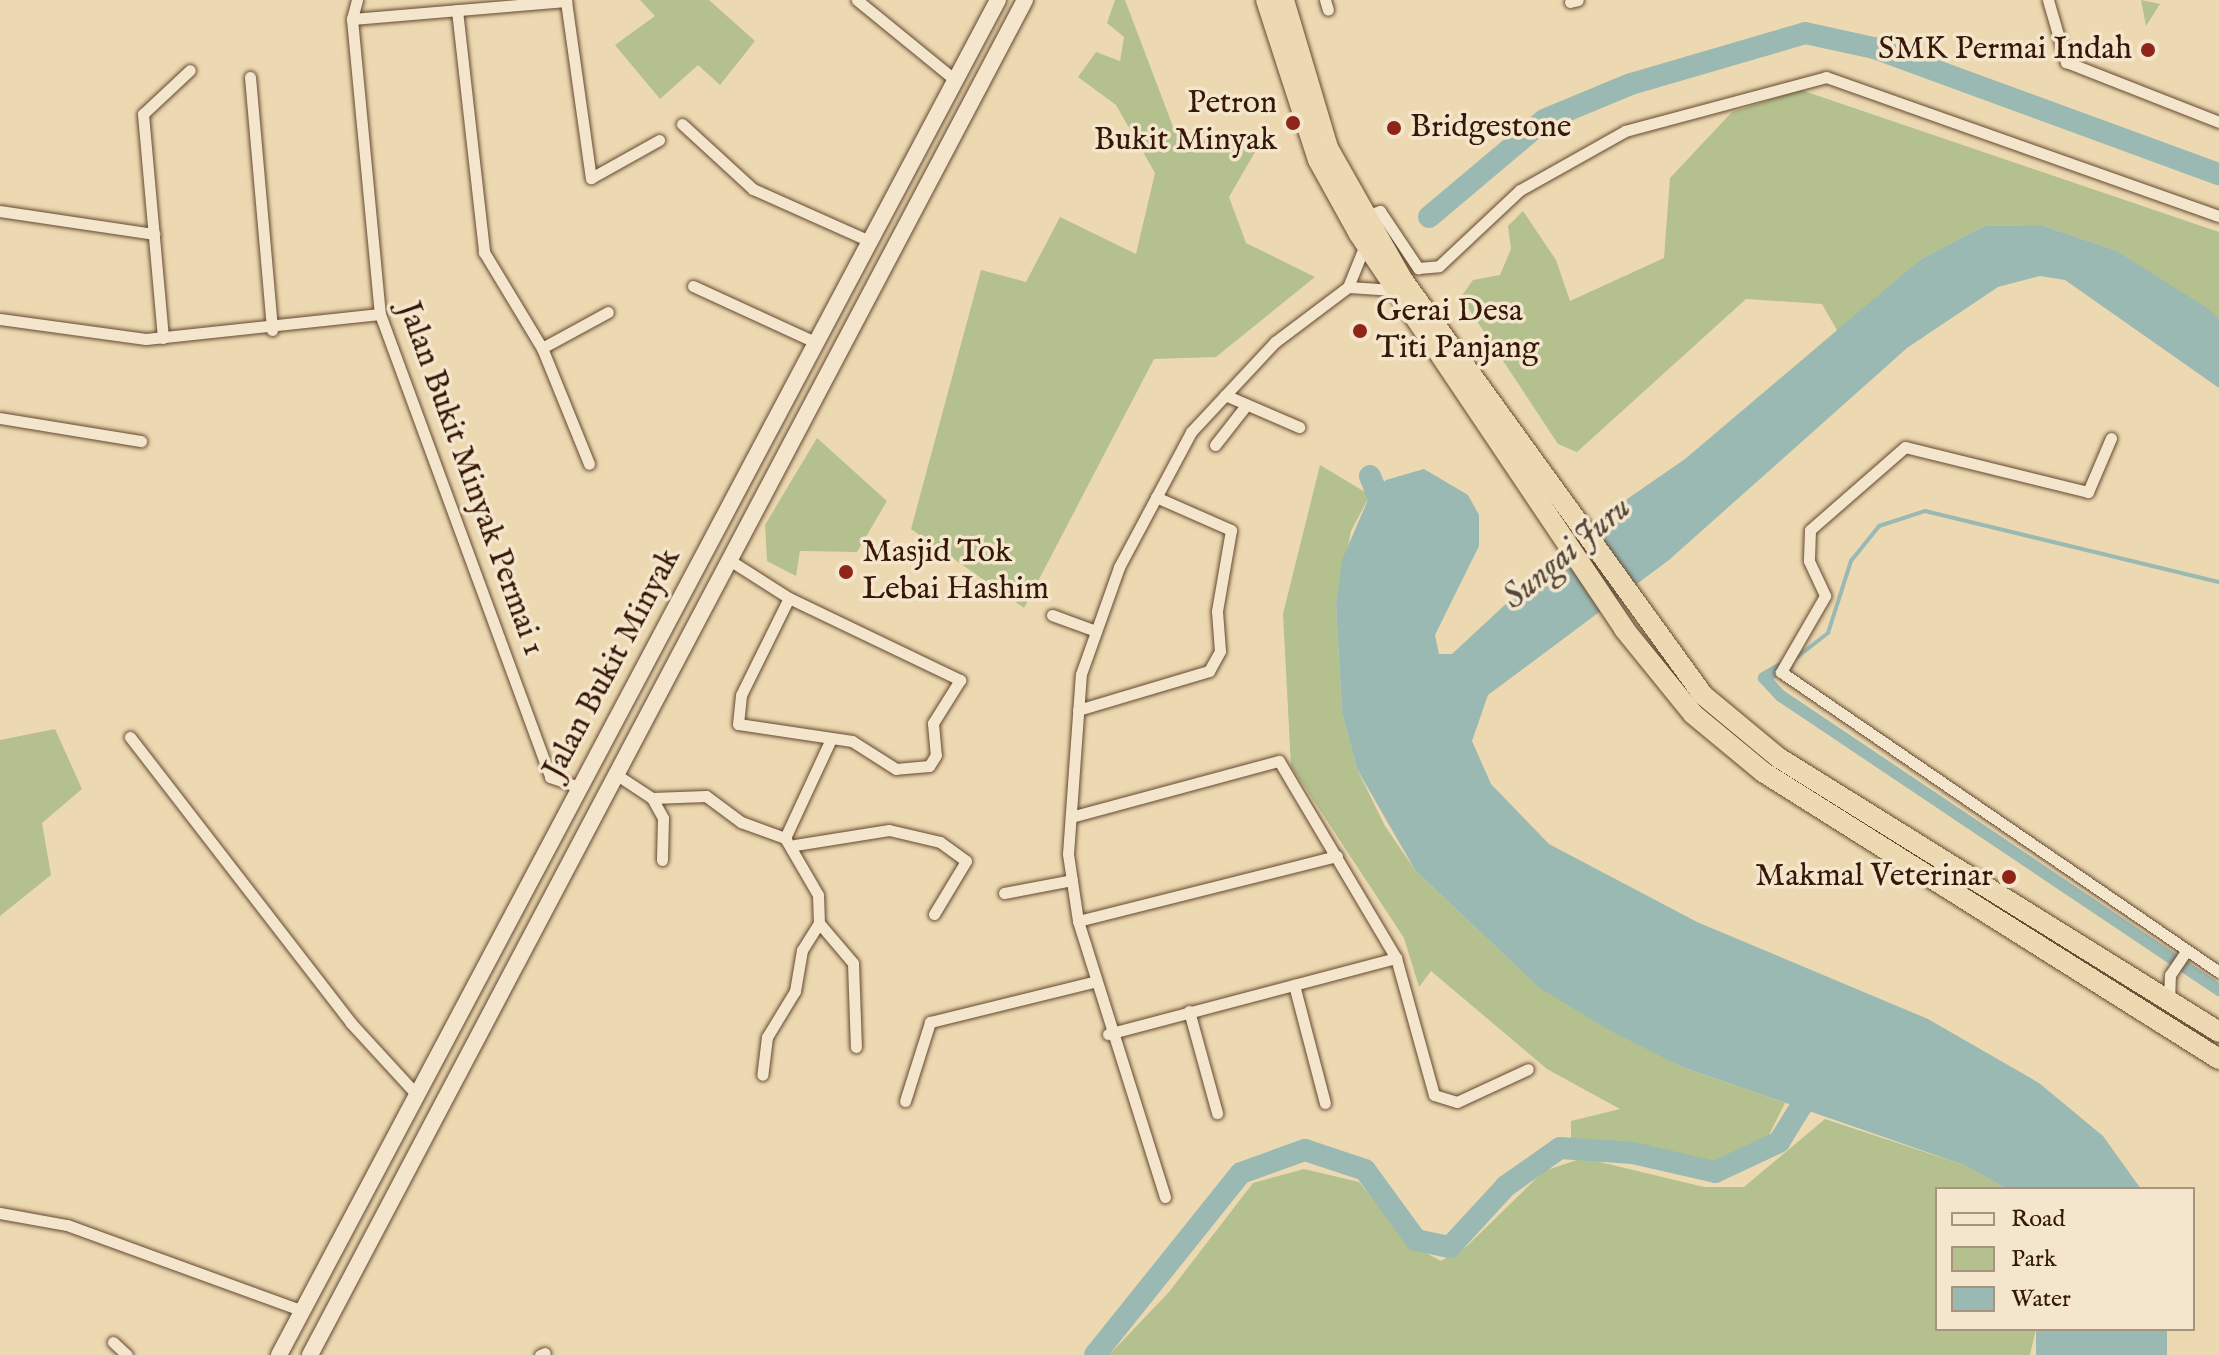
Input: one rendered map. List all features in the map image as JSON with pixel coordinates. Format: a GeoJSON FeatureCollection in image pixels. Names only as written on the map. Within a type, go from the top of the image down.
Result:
{"type":"FeatureCollection","features":[{"type":"Feature","properties":{"kind":"highway"},"geometry":{"type":"LineString","coordinates":[[1266,0],[1318,160],[1366,245],[1624,629],[1693,714],[1763,772],[2219,1059]]}},
{"type":"Feature","properties":{"kind":"highway"},"geometry":{"type":"LineString","coordinates":[[1284,0],[1319,125],[1366,216],[1448,347],[1575,517],[1644,616],[1737,728],[2219,1032]]}},
{"type":"Feature","properties":{"kind":"main road","name":"Jalan Bukit Minyak"},"geometry":{"type":"LineString","coordinates":[[279,1355],[300,1310],[998,0]]}},
{"type":"Feature","properties":{"kind":"main road","name":"Jalan Bukit Minyak"},"geometry":{"type":"LineString","coordinates":[[310,1355],[1025,0]]}},
{"type":"Feature","properties":{"kind":"main road"},"geometry":{"type":"LineString","coordinates":[[832,315],[841,326],[856,323]]}},
{"type":"Feature","properties":{"kind":"main road"},"geometry":{"type":"LineString","coordinates":[[817,343],[836,345],[840,354]]}},
{"type":"Feature","properties":{"kind":"street"},"geometry":{"type":"LineString","coordinates":[[357,0],[352,19],[566,1],[591,178],[659,140]]}},
{"type":"Feature","properties":{"kind":"street"},"geometry":{"type":"LineString","coordinates":[[857,0],[955,80]]}},
{"type":"Feature","properties":{"kind":"street"},"geometry":{"type":"LineString","coordinates":[[2048,0],[2066,62],[2219,122]]}},
{"type":"Feature","properties":{"kind":"street"},"geometry":{"type":"LineString","coordinates":[[457,10],[484,252],[542,348],[589,464]]}},
{"type":"Feature","properties":{"kind":"street","name":"Jalan Bukit Minyak Permai 1"},"geometry":{"type":"LineString","coordinates":[[352,19],[380,314],[550,777],[579,787]]}},
{"type":"Feature","properties":{"kind":"street"},"geometry":{"type":"LineString","coordinates":[[163,338],[143,114],[190,70]]}},
{"type":"Feature","properties":{"kind":"street"},"geometry":{"type":"LineString","coordinates":[[250,77],[272,330]]}},
{"type":"Feature","properties":{"kind":"street"},"geometry":{"type":"LineString","coordinates":[[1366,216],[1380,211],[1418,268],[1439,266],[1520,190],[1625,131],[1826,77],[2219,216]]}},
{"type":"Feature","properties":{"kind":"street"},"geometry":{"type":"LineString","coordinates":[[682,124],[753,189],[869,241]]}},
{"type":"Feature","properties":{"kind":"street"},"geometry":{"type":"LineString","coordinates":[[0,211],[154,234]]}},
{"type":"Feature","properties":{"kind":"street"},"geometry":{"type":"LineString","coordinates":[[1165,1197],[1108,1034],[1078,921],[1072,880],[1071,817],[1078,710],[1096,631],[1156,497],[1191,432],[1275,342],[1348,287],[1366,245]]}},
{"type":"Feature","properties":{"kind":"street"},"geometry":{"type":"LineString","coordinates":[[693,286],[817,343]]}},
{"type":"Feature","properties":{"kind":"street"},"geometry":{"type":"LineString","coordinates":[[1348,287],[1394,290]]}},
{"type":"Feature","properties":{"kind":"street"},"geometry":{"type":"LineString","coordinates":[[542,348],[608,312]]}},
{"type":"Feature","properties":{"kind":"street"},"geometry":{"type":"LineString","coordinates":[[0,319],[163,338],[272,330],[380,314]]}},
{"type":"Feature","properties":{"kind":"street"},"geometry":{"type":"LineString","coordinates":[[1225,395],[1244,408],[1299,427]]}},
{"type":"Feature","properties":{"kind":"street"},"geometry":{"type":"LineString","coordinates":[[1215,445],[1244,408]]}},
{"type":"Feature","properties":{"kind":"street"},"geometry":{"type":"LineString","coordinates":[[0,418],[141,441]]}},
{"type":"Feature","properties":{"kind":"street"},"geometry":{"type":"LineString","coordinates":[[2111,438],[2088,492],[1905,447],[1810,530],[1809,561],[1825,596],[1781,668],[2177,963],[2219,972]]}},
{"type":"Feature","properties":{"kind":"street"},"geometry":{"type":"LineString","coordinates":[[1078,710],[1209,671],[1220,651],[1217,611],[1231,530],[1156,497]]}},
{"type":"Feature","properties":{"kind":"street"},"geometry":{"type":"LineString","coordinates":[[731,561],[789,598],[960,680],[933,723],[936,755],[929,766],[896,769],[852,741],[738,724],[741,695],[789,598]]}},
{"type":"Feature","properties":{"kind":"street"},"geometry":{"type":"LineString","coordinates":[[1052,615],[1096,631]]}},
{"type":"Feature","properties":{"kind":"street"},"geometry":{"type":"LineString","coordinates":[[130,737],[351,1023],[417,1095]]}},
{"type":"Feature","properties":{"kind":"street"},"geometry":{"type":"LineString","coordinates":[[762,1075],[767,1037],[795,991],[802,950],[819,923],[818,895],[790,841],[831,739]]}},
{"type":"Feature","properties":{"kind":"street"},"geometry":{"type":"LineString","coordinates":[[1071,817],[1279,761],[1367,900],[1396,958],[1434,1095],[1457,1102],[1528,1069]]}},
{"type":"Feature","properties":{"kind":"street"},"geometry":{"type":"LineString","coordinates":[[617,775],[652,798],[663,818],[662,860]]}},
{"type":"Feature","properties":{"kind":"street"},"geometry":{"type":"LineString","coordinates":[[652,798],[706,796],[741,822],[790,841],[889,830],[940,842],[966,861],[934,914]]}},
{"type":"Feature","properties":{"kind":"street"},"geometry":{"type":"LineString","coordinates":[[1078,921],[1337,856]]}},
{"type":"Feature","properties":{"kind":"street"},"geometry":{"type":"LineString","coordinates":[[1004,893],[1072,880]]}},
{"type":"Feature","properties":{"kind":"street"},"geometry":{"type":"LineString","coordinates":[[819,923],[853,963],[856,1047]]}},
{"type":"Feature","properties":{"kind":"street"},"geometry":{"type":"LineString","coordinates":[[1108,1034],[1396,958]]}},
{"type":"Feature","properties":{"kind":"street"},"geometry":{"type":"LineString","coordinates":[[2140,984],[2177,963]]}},
{"type":"Feature","properties":{"kind":"street"},"geometry":{"type":"LineString","coordinates":[[2169,1002],[2177,963]]}},
{"type":"Feature","properties":{"kind":"street"},"geometry":{"type":"LineString","coordinates":[[905,1101],[930,1022],[1093,982]]}},
{"type":"Feature","properties":{"kind":"street"},"geometry":{"type":"LineString","coordinates":[[1294,985],[1325,1103]]}},
{"type":"Feature","properties":{"kind":"street"},"geometry":{"type":"LineString","coordinates":[[1189,1011],[1217,1113]]}},
{"type":"Feature","properties":{"kind":"street"},"geometry":{"type":"LineString","coordinates":[[0,1213],[67,1225],[300,1310]]}},
{"type":"Feature","properties":{"kind":"street"},"geometry":{"type":"LineString","coordinates":[[113,1342],[127,1355]]}},
{"type":"Feature","properties":{"kind":"green space"},"geometry":{"type":"Polygon","coordinates":[[[640,0],[709,0],[755,41],[720,85],[698,65],[660,99],[615,45],[655,16],[640,0]]]}},
{"type":"Feature","properties":{"kind":"green space"},"geometry":{"type":"Polygon","coordinates":[[[1115,0],[1125,0],[1175,132],[1185,141],[1204,127],[1255,152],[1229,197],[1246,243],[1315,277],[1216,357],[1154,359],[1024,608],[911,529],[981,270],[1026,282],[1060,217],[1136,254],[1155,173],[1116,105],[1078,77],[1096,52],[1120,61],[1124,37],[1107,23],[1115,0]]]}},
{"type":"Feature","properties":{"kind":"green space"},"geometry":{"type":"Polygon","coordinates":[[[2141,0],[2160,4],[2146,26],[2141,0]]]}},
{"type":"Feature","properties":{"kind":"green space"},"geometry":{"type":"Polygon","coordinates":[[[1801,90],[2219,232],[2219,319],[2115,250],[2041,225],[1984,226],[1921,259],[1838,332],[1822,304],[1746,299],[1577,452],[1558,444],[1461,297],[1473,280],[1500,275],[1511,249],[1508,226],[1523,211],[1556,260],[1570,301],[1664,258],[1670,178],[1732,112],[1801,90]]]}},
{"type":"Feature","properties":{"kind":"green space"},"geometry":{"type":"Polygon","coordinates":[[[817,438],[887,501],[857,552],[800,551],[796,576],[767,561],[765,525],[817,438]]]}},
{"type":"Feature","properties":{"kind":"green space"},"geometry":{"type":"Polygon","coordinates":[[[1320,465],[1370,495],[1351,531],[1336,606],[1342,713],[1357,769],[1385,826],[1415,870],[1538,987],[1682,1067],[1785,1103],[1768,1137],[1717,1161],[1571,1142],[1571,1121],[1620,1109],[1547,1069],[1431,971],[1419,987],[1404,938],[1291,766],[1283,614],[1320,465]]]}},
{"type":"Feature","properties":{"kind":"green space"},"geometry":{"type":"Polygon","coordinates":[[[55,729],[82,789],[42,823],[51,875],[0,916],[0,740],[55,729]]]}},
{"type":"Feature","properties":{"kind":"green space"},"geometry":{"type":"Polygon","coordinates":[[[1825,1119],[1964,1165],[2003,1187],[1935,1187],[1935,1331],[2036,1331],[2030,1355],[1109,1355],[1169,1292],[1253,1183],[1304,1169],[1359,1182],[1409,1244],[1441,1261],[1466,1247],[1544,1171],[1583,1158],[1704,1187],[1744,1187],[1825,1119]]]}},
{"type":"Feature","properties":{"kind":"water","name":"Sungai Juru"},"geometry":{"type":"Polygon","coordinates":[[[2041,225],[2115,250],[2207,308],[2219,319],[2219,388],[2065,280],[2040,276],[1998,287],[1907,348],[1669,560],[1488,695],[1472,741],[1491,784],[1549,844],[1697,922],[1928,1019],[2039,1083],[2103,1136],[2140,1187],[2003,1187],[1964,1165],[1682,1067],[1609,1030],[1538,987],[1415,870],[1357,769],[1342,713],[1336,606],[1342,560],[1370,495],[1386,480],[1424,469],[1468,495],[1479,515],[1479,546],[1435,635],[1439,654],[1452,654],[1594,522],[1685,459],[1921,259],[1984,226],[2041,225]]]}},
{"type":"Feature","properties":{"kind":"water"},"geometry":{"type":"Polygon","coordinates":[[[2036,1331],[2167,1331],[2167,1355],[2036,1355],[2036,1331]]]}},
{"type":"Feature","properties":{"kind":"waterway"},"geometry":{"type":"LineString","coordinates":[[1429,217],[1544,120],[1631,84],[1805,33],[1874,48],[2219,174]]}},
{"type":"Feature","properties":{"kind":"waterway"},"geometry":{"type":"LineString","coordinates":[[1370,476],[1386,517]]}},
{"type":"Feature","properties":{"kind":"waterway"},"geometry":{"type":"LineString","coordinates":[[1792,661],[1828,633],[1851,561],[1879,526],[1925,511],[2219,582]]}},
{"type":"Feature","properties":{"kind":"waterway"},"geometry":{"type":"LineString","coordinates":[[1788,664],[1764,678],[1781,696],[2219,990]]}},
{"type":"Feature","properties":{"kind":"waterway"},"geometry":{"type":"LineString","coordinates":[[1095,1355],[1241,1173],[1305,1150],[1365,1170],[1416,1240],[1450,1247],[1506,1186],[1560,1148],[1633,1153],[1715,1172],[1779,1142],[1816,1082]]}},
{"type":"Feature","properties":{"kind":"place","name":"SMK Permai Indah"},"geometry":{"type":"Point","coordinates":[2148,50]}},
{"type":"Feature","properties":{"kind":"place","name":"Petron Bukit Minyak"},"geometry":{"type":"Point","coordinates":[1293,123]}},
{"type":"Feature","properties":{"kind":"place","name":"Bridgestone"},"geometry":{"type":"Point","coordinates":[1394,128]}},
{"type":"Feature","properties":{"kind":"place","name":"Gerai Desa Titi Panjang"},"geometry":{"type":"Point","coordinates":[1360,331]}},
{"type":"Feature","properties":{"kind":"place","name":"Masjid Tok Lebai Hashim"},"geometry":{"type":"Point","coordinates":[846,572]}},
{"type":"Feature","properties":{"kind":"place","name":"Makmal Veterinar"},"geometry":{"type":"Point","coordinates":[2009,877]}}]}
